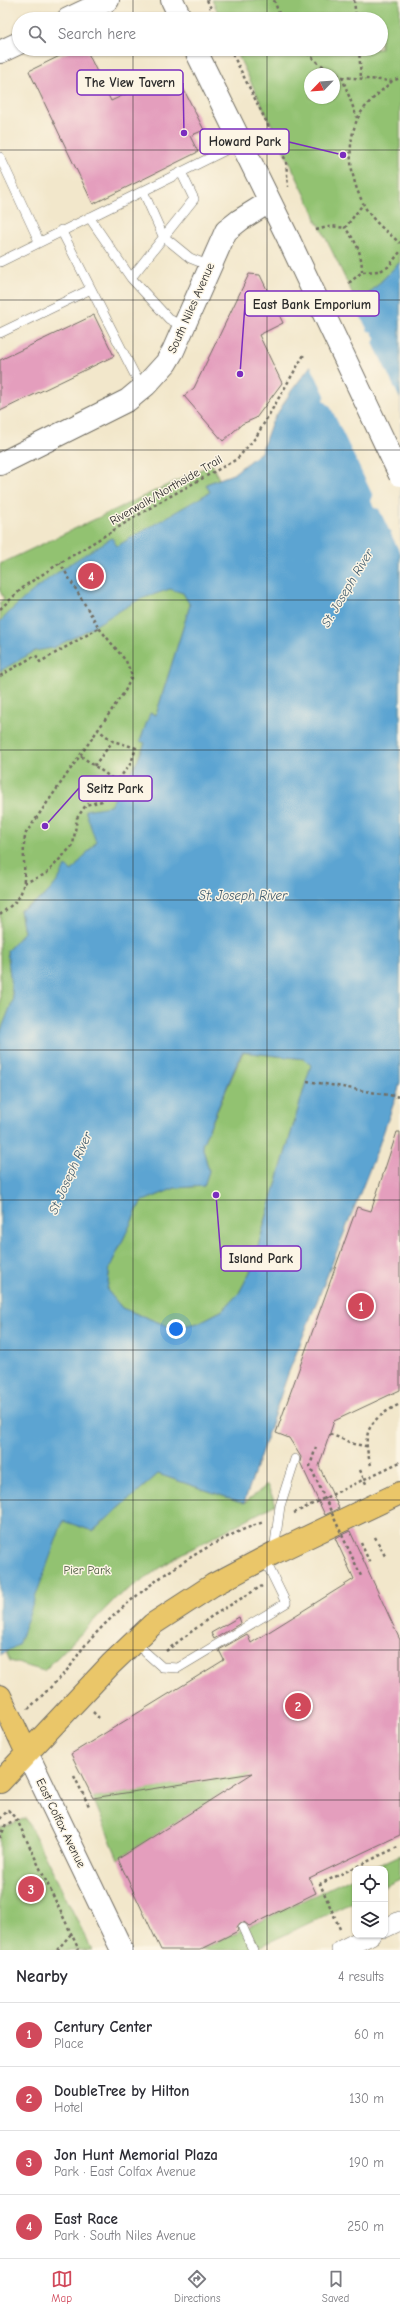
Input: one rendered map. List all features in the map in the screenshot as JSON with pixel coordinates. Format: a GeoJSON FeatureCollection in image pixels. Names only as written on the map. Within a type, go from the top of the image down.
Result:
{"type":"FeatureCollection","features":[{"type":"Feature","properties":{"kind":"main road"},"geometry":{"type":"LineString","coordinates":[[0,1782],[153,1624],[177,1607],[269,1556],[398,1498]]}},
{"type":"Feature","properties":{"kind":"main road","name":"East Colfax Avenue"},"geometry":{"type":"LineString","coordinates":[[0,1696],[27,1753]]}},
{"type":"Feature","properties":{"kind":"street"},"geometry":{"type":"LineString","coordinates":[[83,12],[108,0]]}},
{"type":"Feature","properties":{"kind":"street"},"geometry":{"type":"LineString","coordinates":[[172,0],[178,12]]}},
{"type":"Feature","properties":{"kind":"street"},"geometry":{"type":"LineString","coordinates":[[0,52],[12,46]]}},
{"type":"Feature","properties":{"kind":"street"},"geometry":{"type":"LineString","coordinates":[[198,56],[289,240],[400,475]]}},
{"type":"Feature","properties":{"kind":"street","name":"South Niles Avenue"},"geometry":{"type":"LineString","coordinates":[[0,464],[121,404],[142,389],[166,363],[184,327],[226,231],[235,223],[269,202]]}},
{"type":"Feature","properties":{"kind":"street","name":"East Colfax Avenue"},"geometry":{"type":"LineString","coordinates":[[27,1753],[122,1950]]}},
{"type":"Feature","properties":{"kind":"street"},"geometry":{"type":"LineString","coordinates":[[388,1927],[400,1921]]}},
{"type":"Feature","properties":{"kind":"street"},"geometry":{"type":"LineString","coordinates":[[341,1950],[366,1938]]}},
{"type":"Feature","properties":{"kind":"lane"},"geometry":{"type":"LineString","coordinates":[[0,262],[61,230],[240,143]]}},
{"type":"Feature","properties":{"kind":"lane"},"geometry":{"type":"LineString","coordinates":[[0,157],[39,241]]}},
{"type":"Feature","properties":{"kind":"lane"},"geometry":{"type":"LineString","coordinates":[[132,278],[163,236],[194,199],[181,172]]}},
{"type":"Feature","properties":{"kind":"lane"},"geometry":{"type":"LineString","coordinates":[[143,191],[163,236],[190,258],[210,266]]}},
{"type":"Feature","properties":{"kind":"lane"},"geometry":{"type":"LineString","coordinates":[[90,217],[132,278],[169,319],[184,327]]}},
{"type":"Feature","properties":{"kind":"lane"},"geometry":{"type":"LineString","coordinates":[[61,230],[142,389]]}},
{"type":"Feature","properties":{"kind":"lane"},"geometry":{"type":"LineString","coordinates":[[0,333],[91,289]]}},
{"type":"Feature","properties":{"kind":"lane"},"geometry":{"type":"LineString","coordinates":[[134,1642],[162,1667],[178,1668],[286,1603],[269,1556],[280,1506],[295,1459]]}},
{"type":"Feature","properties":{"kind":"lane"},"geometry":{"type":"LineString","coordinates":[[243,1928],[253,1950]]}},
{"type":"Feature","properties":{"kind":"path"},"geometry":{"type":"LineString","coordinates":[[207,0],[213,12]]}},
{"type":"Feature","properties":{"kind":"path"},"geometry":{"type":"LineString","coordinates":[[274,0],[278,12]]}},
{"type":"Feature","properties":{"kind":"path"},"geometry":{"type":"LineString","coordinates":[[354,0],[355,12]]}},
{"type":"Feature","properties":{"kind":"path"},"geometry":{"type":"LineString","coordinates":[[234,56],[286,161]]}},
{"type":"Feature","properties":{"kind":"path"},"geometry":{"type":"LineString","coordinates":[[310,56],[318,63],[342,77],[392,81],[400,78]]}},
{"type":"Feature","properties":{"kind":"path"},"geometry":{"type":"LineString","coordinates":[[359,56],[361,78]]}},
{"type":"Feature","properties":{"kind":"path"},"geometry":{"type":"LineString","coordinates":[[342,77],[357,119]]}},
{"type":"Feature","properties":{"kind":"path"},"geometry":{"type":"LineString","coordinates":[[392,81],[357,119],[350,149],[354,178],[363,204],[379,224],[400,243]]}},
{"type":"Feature","properties":{"kind":"path"},"geometry":{"type":"LineString","coordinates":[[346,228],[363,204]]}},
{"type":"Feature","properties":{"kind":"path"},"geometry":{"type":"LineString","coordinates":[[316,230],[332,226],[346,228],[354,238],[359,249],[362,272]]}},
{"type":"Feature","properties":{"kind":"path"},"geometry":{"type":"LineString","coordinates":[[349,282],[362,272],[380,271],[388,267],[400,252]]}},
{"type":"Feature","properties":{"kind":"path","name":"Riverwalk/Northside Trail"},"geometry":{"type":"LineString","coordinates":[[0,609],[26,585],[60,562],[158,503],[236,459],[256,437],[305,353]]}},
{"type":"Feature","properties":{"kind":"path"},"geometry":{"type":"LineString","coordinates":[[0,915],[20,896],[24,883],[23,844],[26,833],[125,691],[132,676],[126,661],[100,628],[60,562]]}},
{"type":"Feature","properties":{"kind":"path"},"geometry":{"type":"LineString","coordinates":[[0,676],[36,655],[40,662],[100,628]]}},
{"type":"Feature","properties":{"kind":"path"},"geometry":{"type":"LineString","coordinates":[[24,883],[46,874],[73,845],[77,818],[86,805],[102,801],[131,763],[136,748],[113,741],[98,730]]}},
{"type":"Feature","properties":{"kind":"path"},"geometry":{"type":"LineString","coordinates":[[94,766],[113,741]]}},
{"type":"Feature","properties":{"kind":"path"},"geometry":{"type":"LineString","coordinates":[[81,756],[116,782]]}},
{"type":"Feature","properties":{"kind":"path"},"geometry":{"type":"LineString","coordinates":[[307,1081],[400,1097]]}},
{"type":"Feature","properties":{"kind":"path"},"geometry":{"type":"LineString","coordinates":[[370,1465],[366,1446],[367,1435],[379,1414],[400,1404]]}},
{"type":"Feature","properties":{"kind":"path"},"geometry":{"type":"LineString","coordinates":[[330,1434],[354,1444],[366,1446]]}},
{"type":"Feature","properties":{"kind":"path"},"geometry":{"type":"LineString","coordinates":[[316,1448],[310,1466],[361,1576]]}},
{"type":"Feature","properties":{"kind":"path"},"geometry":{"type":"LineString","coordinates":[[290,1515],[400,1462]]}},
{"type":"Feature","properties":{"kind":"path"},"geometry":{"type":"LineString","coordinates":[[360,1470],[369,1490]]}},
{"type":"Feature","properties":{"kind":"path"},"geometry":{"type":"LineString","coordinates":[[56,1681],[93,1636],[129,1602],[155,1583],[214,1546],[247,1528],[267,1521]]}},
{"type":"Feature","properties":{"kind":"path"},"geometry":{"type":"LineString","coordinates":[[376,1537],[385,1556]]}},
{"type":"Feature","properties":{"kind":"path"},"geometry":{"type":"LineString","coordinates":[[361,1544],[370,1563]]}},
{"type":"Feature","properties":{"kind":"path"},"geometry":{"type":"LineString","coordinates":[[164,1653],[212,1616],[266,1584]]}},
{"type":"Feature","properties":{"kind":"path"},"geometry":{"type":"LineString","coordinates":[[93,1712],[99,1718]]}},
{"type":"Feature","properties":{"kind":"path"},"geometry":{"type":"LineString","coordinates":[[74,1776],[89,1806]]}},
{"type":"Feature","properties":{"kind":"path"},"geometry":{"type":"LineString","coordinates":[[0,1819],[8,1810],[17,1820],[79,1950]]}},
{"type":"Feature","properties":{"kind":"path"},"geometry":{"type":"LineString","coordinates":[[2,1811],[5,1814]]}},
{"type":"Feature","properties":{"kind":"path"},"geometry":{"type":"LineString","coordinates":[[0,1838],[6,1824],[17,1820]]}},
{"type":"Feature","properties":{"kind":"path"},"geometry":{"type":"LineString","coordinates":[[332,1912],[320,1884],[400,1846]]}},
{"type":"Feature","properties":{"kind":"path"},"geometry":{"type":"LineString","coordinates":[[57,1950],[71,1934]]}},
{"type":"Feature","properties":{"kind":"green space"},"geometry":{"type":"Polygon","coordinates":[[[212,0],[400,0],[400,262],[358,305],[319,224],[317,224],[314,213],[238,56],[388,56],[388,12],[218,12],[212,0]]]}},
{"type":"Feature","properties":{"kind":"green space"},"geometry":{"type":"Polygon","coordinates":[[[212,464],[219,479],[206,484],[210,492],[183,593],[190,605],[156,715],[151,713],[145,743],[137,762],[110,806],[96,842],[72,871],[65,866],[53,887],[42,898],[20,910],[24,932],[7,951],[13,1001],[0,1033],[0,602],[4,599],[0,591],[0,564],[212,464]]]}},
{"type":"Feature","properties":{"kind":"green space"},"geometry":{"type":"Polygon","coordinates":[[[243,1052],[305,1059],[311,1065],[251,1270],[239,1293],[223,1310],[198,1323],[173,1328],[122,1308],[107,1290],[110,1267],[141,1202],[175,1188],[204,1186],[209,1171],[202,1145],[243,1052]]]}},
{"type":"Feature","properties":{"kind":"green space","name":"Pier Park"},"geometry":{"type":"Polygon","coordinates":[[[158,1474],[244,1503],[267,1485],[276,1504],[178,1556],[117,1597],[44,1671],[10,1661],[5,1650],[18,1644],[63,1520],[93,1531],[158,1474]]]}},
{"type":"Feature","properties":{"kind":"green space"},"geometry":{"type":"Polygon","coordinates":[[[258,1771],[118,1859],[93,1798],[258,1771]]]}},
{"type":"Feature","properties":{"kind":"green space"},"geometry":{"type":"Polygon","coordinates":[[[26,1818],[92,1950],[0,1950],[0,1828],[26,1818]]]}},
{"type":"Feature","properties":{"kind":"green space"},"geometry":{"type":"Polygon","coordinates":[[[400,1855],[400,1879],[388,1885],[388,1866],[376,1866],[400,1855]]]}},
{"type":"Feature","properties":{"kind":"green space"},"geometry":{"type":"Polygon","coordinates":[[[352,1877],[352,1902],[253,1950],[200,1950],[352,1877]]]}},
{"type":"Feature","properties":{"kind":"water","name":"St. Joseph River"},"geometry":{"type":"Polygon","coordinates":[[[400,262],[400,1082],[398,1091],[378,1148],[288,1374],[244,1503],[158,1474],[93,1531],[63,1521],[18,1645],[0,1655],[0,1033],[13,1000],[7,951],[24,932],[20,910],[42,898],[53,887],[65,866],[72,871],[96,842],[85,810],[110,806],[137,762],[145,743],[140,741],[150,713],[156,715],[190,605],[183,593],[170,589],[138,600],[84,632],[53,648],[35,651],[0,671],[0,622],[25,597],[82,556],[112,538],[117,546],[210,492],[206,484],[233,474],[261,452],[271,424],[292,390],[358,305],[400,262]],[[242,1052],[202,1145],[209,1171],[204,1186],[175,1188],[141,1202],[110,1267],[107,1290],[122,1308],[173,1328],[198,1323],[223,1310],[239,1293],[251,1270],[311,1065],[305,1059],[242,1052]]]}},
{"type":"Feature","properties":{"kind":"pier"},"geometry":{"type":"Polygon","coordinates":[[[355,305],[368,331],[372,332],[375,339],[373,343],[400,399],[400,553],[379,509],[374,508],[371,501],[373,496],[330,406],[323,400],[325,395],[310,364],[355,305]]]}},
{"type":"Feature","properties":{"kind":"building"},"geometry":{"type":"Polygon","coordinates":[[[60,56],[89,56],[111,101],[164,76],[165,80],[176,74],[204,130],[190,136],[198,152],[93,204],[29,71],[60,56]]]}},
{"type":"Feature","properties":{"kind":"building"},"geometry":{"type":"Polygon","coordinates":[[[249,274],[260,275],[283,323],[259,335],[282,383],[256,418],[242,424],[223,441],[184,396],[194,388],[249,274]]]}},
{"type":"Feature","properties":{"kind":"building"},"geometry":{"type":"Polygon","coordinates":[[[94,315],[114,356],[0,411],[0,360],[94,315]]]}},
{"type":"Feature","properties":{"kind":"building"},"geometry":{"type":"Polygon","coordinates":[[[397,1132],[400,1132],[400,1390],[334,1421],[319,1466],[339,1508],[325,1515],[300,1462],[301,1457],[289,1438],[276,1433],[357,1207],[371,1211],[397,1132]]]}},
{"type":"Feature","properties":{"kind":"building"},"geometry":{"type":"Polygon","coordinates":[[[350,1531],[400,1640],[400,1835],[309,1878],[316,1893],[249,1926],[244,1922],[240,1923],[237,1927],[238,1931],[200,1950],[161,1950],[118,1859],[253,1773],[93,1798],[71,1754],[224,1660],[219,1650],[247,1634],[251,1643],[354,1579],[335,1538],[350,1531]]]}},
{"type":"Feature","properties":{"kind":"building"},"geometry":{"type":"Polygon","coordinates":[[[239,1617],[241,1623],[214,1639],[211,1633],[239,1617]]]}},
{"type":"Feature","properties":{"kind":"place","name":"The View Tavern"},"geometry":{"type":"Point","coordinates":[184,133]}},
{"type":"Feature","properties":{"kind":"place","name":"Howard Park"},"geometry":{"type":"Point","coordinates":[343,155]}},
{"type":"Feature","properties":{"kind":"place","name":"East Bank Emporium"},"geometry":{"type":"Point","coordinates":[240,374]}},
{"type":"Feature","properties":{"kind":"place","name":"East Race"},"geometry":{"type":"Point","coordinates":[91,576]}},
{"type":"Feature","properties":{"kind":"place","name":"Seitz Park"},"geometry":{"type":"Point","coordinates":[45,826]}},
{"type":"Feature","properties":{"kind":"place","name":"Island Park"},"geometry":{"type":"Point","coordinates":[216,1195]}},
{"type":"Feature","properties":{"kind":"place","name":"Century Center"},"geometry":{"type":"Point","coordinates":[361,1306]}},
{"type":"Feature","properties":{"kind":"place","name":"DoubleTree by Hilton"},"geometry":{"type":"Point","coordinates":[298,1706]}},
{"type":"Feature","properties":{"kind":"place","name":"Jon Hunt Memorial Plaza"},"geometry":{"type":"Point","coordinates":[31,1889]}}]}
